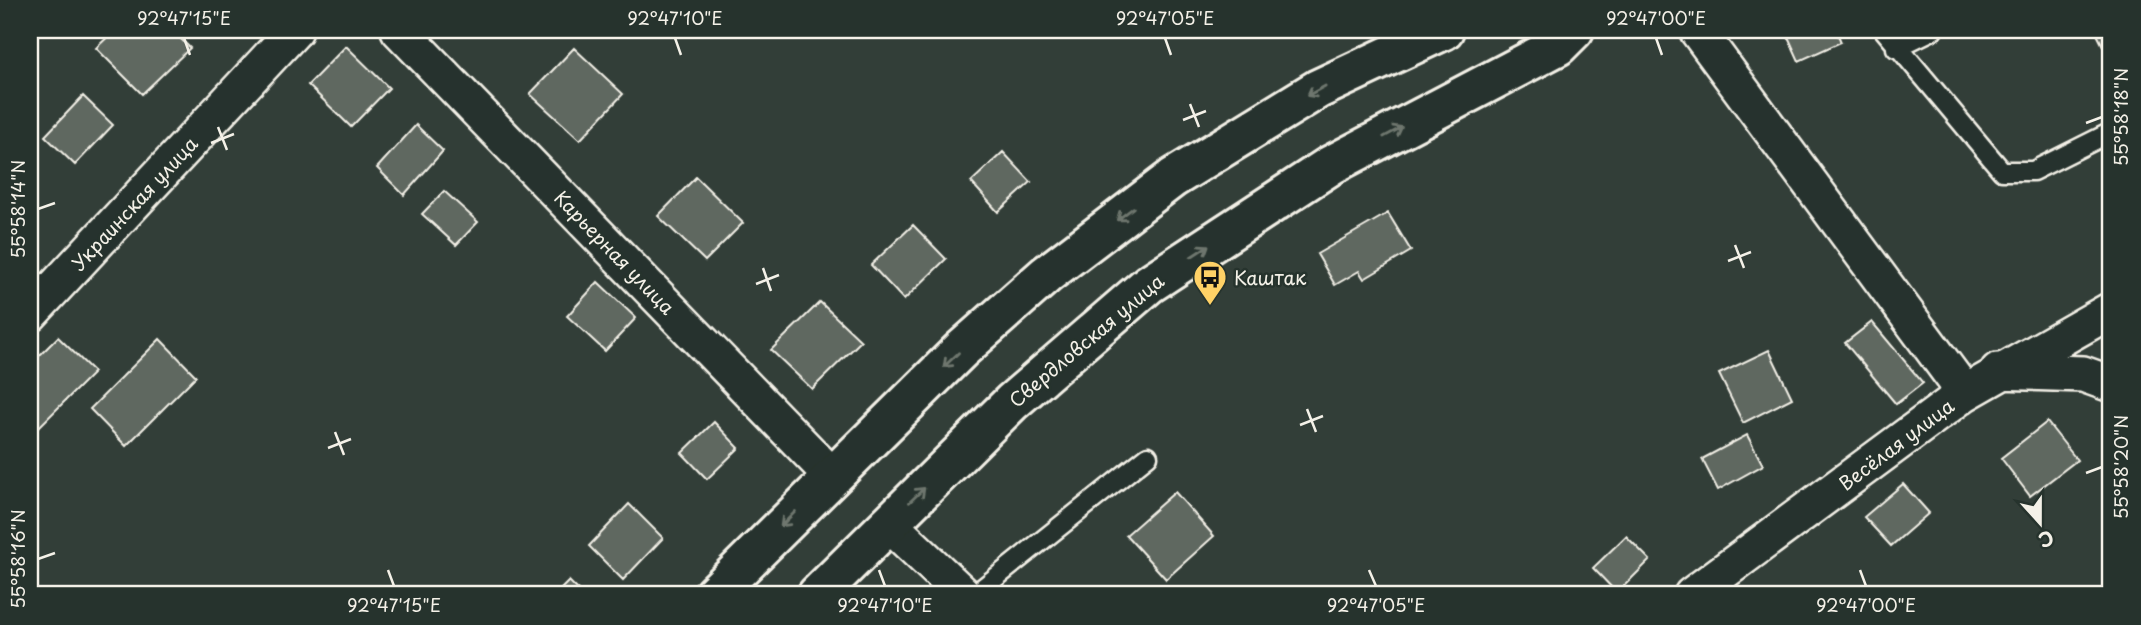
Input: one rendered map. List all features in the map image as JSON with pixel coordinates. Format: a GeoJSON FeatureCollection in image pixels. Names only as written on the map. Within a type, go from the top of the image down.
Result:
{"type":"FeatureCollection","features":[{"type":"Feature","properties":{"kind":"highway"},"geometry":{"type":"LineString","coordinates":[[713,595],[831,475],[961,350],[1047,274],[1173,178],[1318,89],[1444,30]]}},
{"type":"Feature","properties":{"kind":"highway","name":"Свердловская улица"},"geometry":{"type":"LineString","coordinates":[[817,595],[1012,402],[1149,284],[1331,165],[1558,46],[1574,30]]}},
{"type":"Feature","properties":{"kind":"street","name":"Украинская улица"},"geometry":{"type":"LineString","coordinates":[[30,314],[295,30]]}},
{"type":"Feature","properties":{"kind":"street","name":"Карьерная улица"},"geometry":{"type":"LineString","coordinates":[[399,30],[831,475]]}},
{"type":"Feature","properties":{"kind":"street"},"geometry":{"type":"LineString","coordinates":[[1697,30],[1965,393]]}},
{"type":"Feature","properties":{"kind":"street","name":"Весёлая улица"},"geometry":{"type":"LineString","coordinates":[[1692,595],[1965,393],[1998,371],[2111,310]]}},
{"type":"Feature","properties":{"kind":"street"},"geometry":{"type":"LineString","coordinates":[[1998,371],[2083,374],[2111,384]]}},
{"type":"Feature","properties":{"kind":"street"},"geometry":{"type":"LineString","coordinates":[[888,523],[964,595]]}},
{"type":"Feature","properties":{"kind":"lane"},"geometry":{"type":"LineString","coordinates":[[1884,30],[1896,48],[2002,171],[2033,171],[2111,132]]}},
{"type":"Feature","properties":{"kind":"lane"},"geometry":{"type":"LineString","coordinates":[[1896,48],[1933,30]]}},
{"type":"Feature","properties":{"kind":"lane"},"geometry":{"type":"LineString","coordinates":[[974,595],[1148,456]]}},
{"type":"Feature","properties":{"kind":"building"},"geometry":{"type":"Polygon","coordinates":[[[115,30],[172,30],[190,48],[142,94],[96,48],[115,30]]]}},
{"type":"Feature","properties":{"kind":"building"},"geometry":{"type":"Polygon","coordinates":[[[1785,30],[1836,30],[1841,42],[1799,61],[1785,30]]]}},
{"type":"Feature","properties":{"kind":"building"},"geometry":{"type":"Polygon","coordinates":[[[2095,30],[2111,30],[2110,60],[2095,30]]]}},
{"type":"Feature","properties":{"kind":"building"},"geometry":{"type":"Polygon","coordinates":[[[346,46],[389,88],[351,127],[308,85],[346,46]]]}},
{"type":"Feature","properties":{"kind":"building"},"geometry":{"type":"Polygon","coordinates":[[[574,48],[623,94],[580,140],[530,94],[574,48]]]}},
{"type":"Feature","properties":{"kind":"building"},"geometry":{"type":"Polygon","coordinates":[[[83,96],[113,125],[75,165],[45,136],[83,96]]]}},
{"type":"Feature","properties":{"kind":"building"},"geometry":{"type":"Polygon","coordinates":[[[416,125],[443,151],[404,195],[377,168],[416,125]]]}},
{"type":"Feature","properties":{"kind":"building"},"geometry":{"type":"Polygon","coordinates":[[[1003,152],[1031,182],[998,212],[971,182],[1003,152]]]}},
{"type":"Feature","properties":{"kind":"building"},"geometry":{"type":"Polygon","coordinates":[[[696,177],[743,223],[705,261],[658,216],[696,177]]]}},
{"type":"Feature","properties":{"kind":"building"},"geometry":{"type":"Polygon","coordinates":[[[444,191],[478,222],[456,245],[422,214],[444,191]]]}},
{"type":"Feature","properties":{"kind":"building"},"geometry":{"type":"Polygon","coordinates":[[[1388,213],[1411,251],[1364,279],[1359,271],[1335,285],[1317,254],[1388,213]]]}},
{"type":"Feature","properties":{"kind":"building"},"geometry":{"type":"Polygon","coordinates":[[[913,225],[946,259],[904,300],[871,265],[913,225]]]}},
{"type":"Feature","properties":{"kind":"building"},"geometry":{"type":"Polygon","coordinates":[[[598,282],[636,318],[605,351],[567,316],[598,282]]]}},
{"type":"Feature","properties":{"kind":"building"},"geometry":{"type":"Polygon","coordinates":[[[820,302],[861,341],[812,389],[771,350],[820,302]]]}},
{"type":"Feature","properties":{"kind":"building"},"geometry":{"type":"Polygon","coordinates":[[[1872,322],[1923,383],[1896,404],[1845,343],[1872,322]]]}},
{"type":"Feature","properties":{"kind":"building"},"geometry":{"type":"Polygon","coordinates":[[[58,337],[94,372],[32,434],[30,365],[58,337]]]}},
{"type":"Feature","properties":{"kind":"building"},"geometry":{"type":"Polygon","coordinates":[[[160,339],[196,376],[126,446],[90,409],[160,339]]]}},
{"type":"Feature","properties":{"kind":"building"},"geometry":{"type":"Polygon","coordinates":[[[1769,350],[1792,398],[1743,423],[1719,374],[1769,350]]]}},
{"type":"Feature","properties":{"kind":"building"},"geometry":{"type":"Polygon","coordinates":[[[714,422],[739,448],[707,479],[682,453],[714,422]]]}},
{"type":"Feature","properties":{"kind":"building"},"geometry":{"type":"Polygon","coordinates":[[[2047,422],[2077,460],[2030,496],[2001,458],[2047,422]]]}},
{"type":"Feature","properties":{"kind":"building"},"geometry":{"type":"Polygon","coordinates":[[[1747,435],[1763,465],[1718,490],[1702,459],[1747,435]]]}},
{"type":"Feature","properties":{"kind":"building"},"geometry":{"type":"Polygon","coordinates":[[[1903,484],[1929,513],[1891,546],[1864,517],[1903,484]]]}},
{"type":"Feature","properties":{"kind":"building"},"geometry":{"type":"Polygon","coordinates":[[[1175,492],[1214,536],[1166,579],[1126,535],[1175,492]]]}},
{"type":"Feature","properties":{"kind":"building"},"geometry":{"type":"Polygon","coordinates":[[[629,504],[663,538],[623,580],[589,546],[629,504]]]}},
{"type":"Feature","properties":{"kind":"building"},"geometry":{"type":"Polygon","coordinates":[[[1626,536],[1650,560],[1617,593],[1593,568],[1626,536]]]}},
{"type":"Feature","properties":{"kind":"building"},"geometry":{"type":"Polygon","coordinates":[[[569,581],[583,595],[555,595],[569,581]]]}},
{"type":"Feature","properties":{"kind":"place","name":"Каштак"},"geometry":{"type":"Point","coordinates":[1210,307]}}]}
